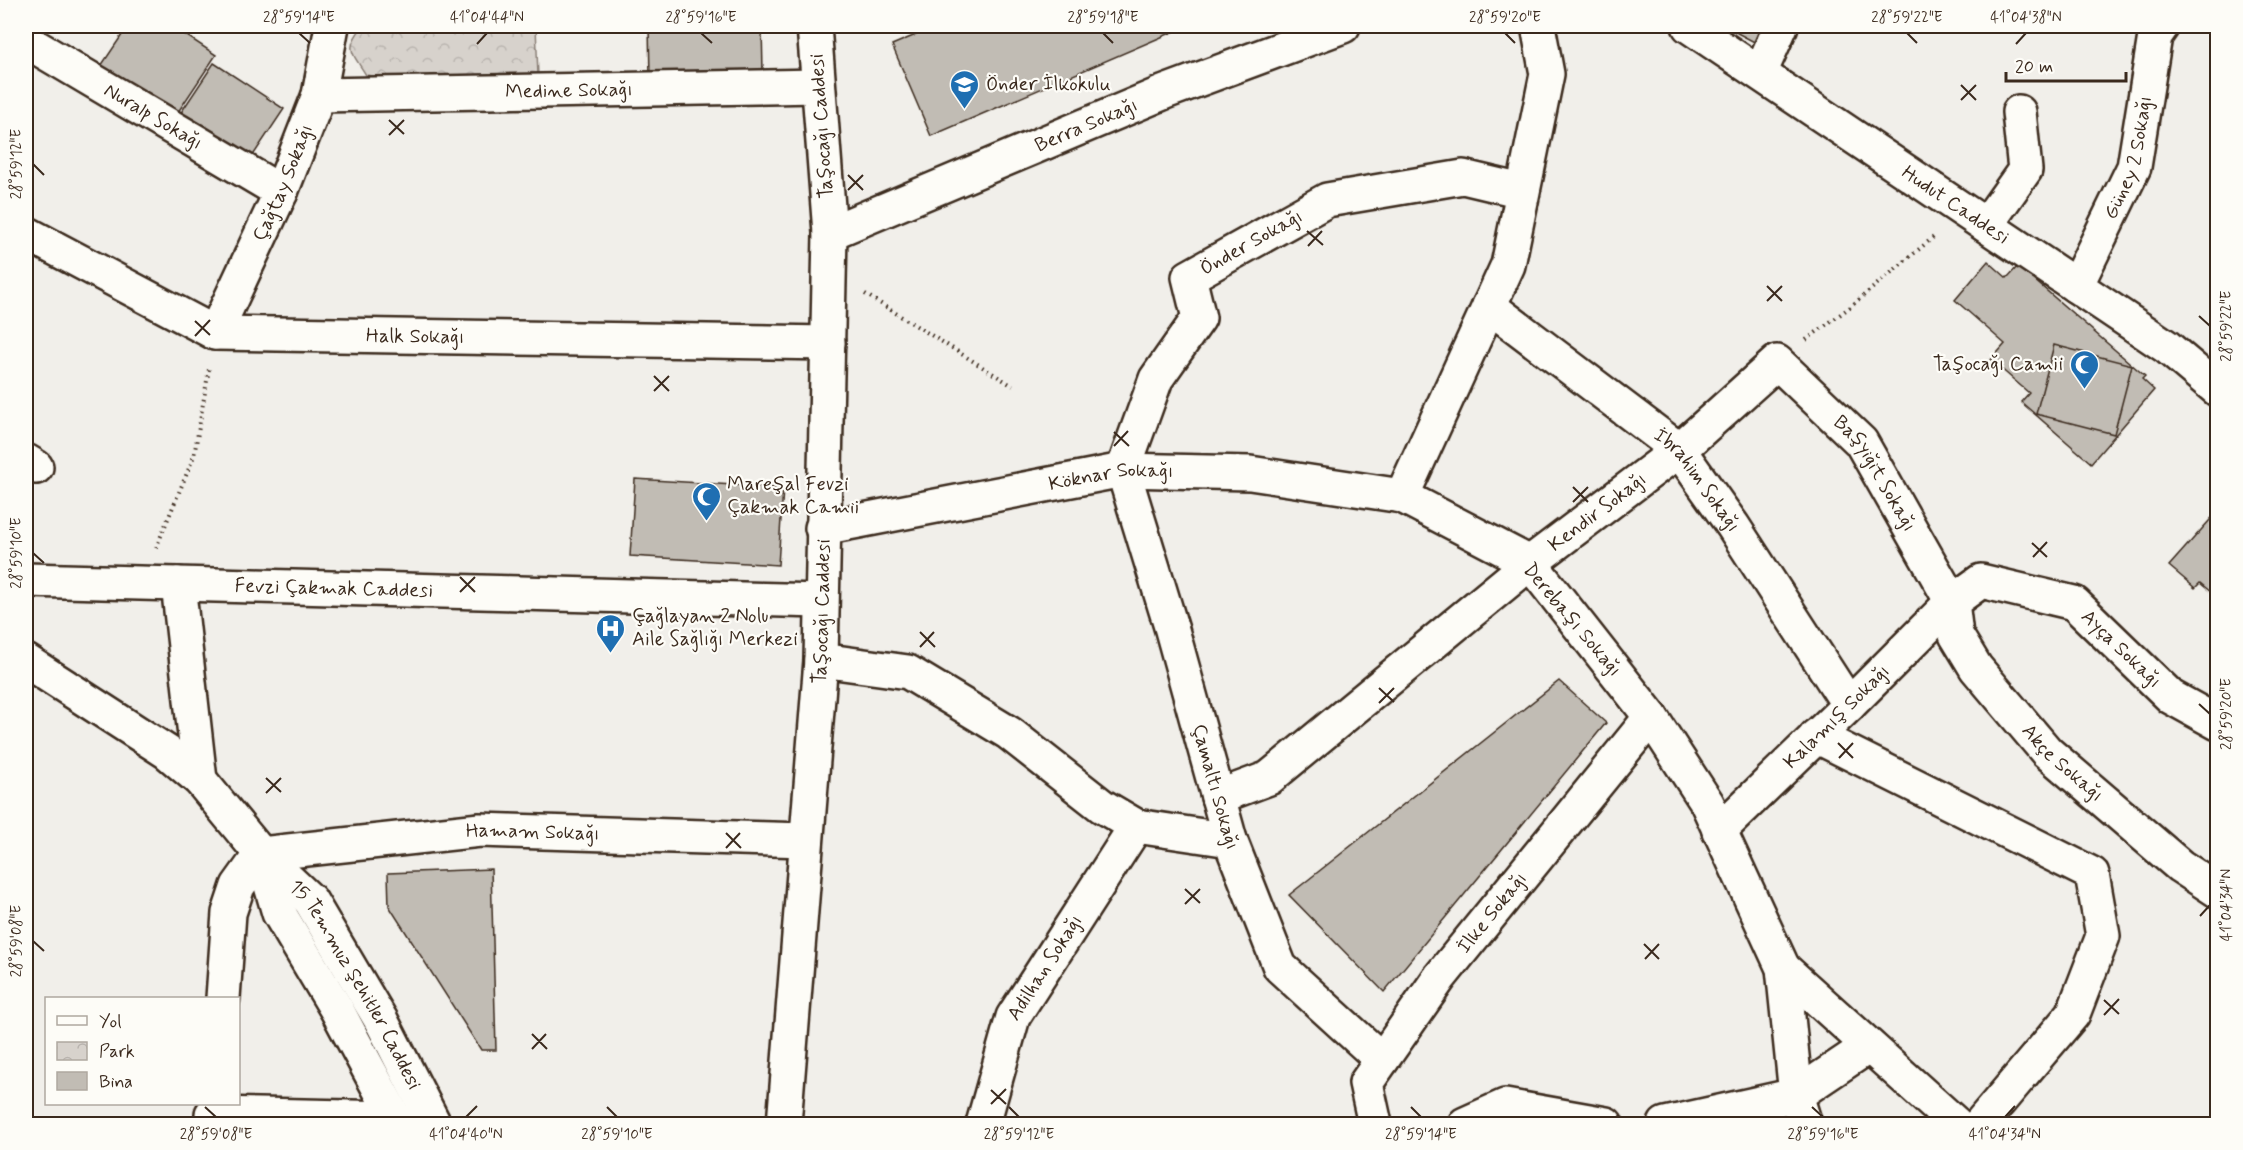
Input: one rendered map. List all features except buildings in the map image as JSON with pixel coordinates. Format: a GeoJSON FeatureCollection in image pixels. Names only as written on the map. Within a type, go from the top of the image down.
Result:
{"type":"FeatureCollection","features":[{"type":"Feature","properties":{"kind":"street","name":"Çağtay Sokağı"},"geometry":{"type":"LineString","coordinates":[[215,333],[281,192],[319,95],[332,26]]}},
{"type":"Feature","properties":{"kind":"street","name":"Taşocağı Caddesi"},"geometry":{"type":"LineString","coordinates":[[784,1125],[820,660],[830,233],[814,26]]}},
{"type":"Feature","properties":{"kind":"street","name":"Berra Sokağı"},"geometry":{"type":"LineString","coordinates":[[830,233],[1165,92],[1343,26]]}},
{"type":"Feature","properties":{"kind":"street"},"geometry":{"type":"LineString","coordinates":[[1402,496],[1508,265],[1547,74],[1538,26]]}},
{"type":"Feature","properties":{"kind":"street","name":"Hudut Caddesi"},"geometry":{"type":"LineString","coordinates":[[1689,26],[2168,348],[2217,390]]}},
{"type":"Feature","properties":{"kind":"street"},"geometry":{"type":"LineString","coordinates":[[1760,73],[1780,26]]}},
{"type":"Feature","properties":{"kind":"street","name":"Güney 2 Sokağı"},"geometry":{"type":"LineString","coordinates":[[2076,286],[2134,167],[2155,36],[2162,26]]}},
{"type":"Feature","properties":{"kind":"street","name":"Nuralp Sokağı"},"geometry":{"type":"LineString","coordinates":[[26,41],[281,192]]}},
{"type":"Feature","properties":{"kind":"street","name":"Medine Sokağı"},"geometry":{"type":"LineString","coordinates":[[319,95],[818,86]]}},
{"type":"Feature","properties":{"kind":"street"},"geometry":{"type":"LineString","coordinates":[[1976,218],[2025,170],[2019,112]]}},
{"type":"Feature","properties":{"kind":"street","name":"Önder Sokağı"},"geometry":{"type":"LineString","coordinates":[[1123,470],[1156,379],[1199,318],[1189,277],[1327,200],[1463,177],[1522,191]]}},
{"type":"Feature","properties":{"kind":"street","name":"Halk Sokağı"},"geometry":{"type":"LineString","coordinates":[[26,233],[215,333],[828,343]]}},
{"type":"Feature","properties":{"kind":"street","name":"İbrahim Sokağı"},"geometry":{"type":"LineString","coordinates":[[1489,306],[1679,450],[1733,526],[1850,705]]}},
{"type":"Feature","properties":{"kind":"street","name":"Kendir Sokağı"},"geometry":{"type":"LineString","coordinates":[[1218,797],[1269,778],[1530,563],[1679,450],[1777,362]]}},
{"type":"Feature","properties":{"kind":"street","name":"Başyiğit Sokağı"},"geometry":{"type":"LineString","coordinates":[[1777,362],[1861,442],[1953,602]]}},
{"type":"Feature","properties":{"kind":"street","name":"Köknar Sokağı"},"geometry":{"type":"LineString","coordinates":[[822,528],[1123,470],[1250,473],[1402,496]]}},
{"type":"Feature","properties":{"kind":"street","name":"Çamaltı Sokağı"},"geometry":{"type":"LineString","coordinates":[[1123,470],[1172,630],[1230,840],[1280,966],[1382,1060]]}},
{"type":"Feature","properties":{"kind":"street","name":"Derebaşı Sokağı"},"geometry":{"type":"LineString","coordinates":[[1402,496],[1530,563],[1651,717],[1707,803],[1783,968],[1801,1110]]}},
{"type":"Feature","properties":{"kind":"street","name":"Fevzi Çakmak Caddesi"},"geometry":{"type":"LineString","coordinates":[[26,580],[821,601]]}},
{"type":"Feature","properties":{"kind":"street","name":"Ayça Sokağı"},"geometry":{"type":"LineString","coordinates":[[1953,602],[1981,580],[2074,603],[2171,697],[2217,723]]}},
{"type":"Feature","properties":{"kind":"street"},"geometry":{"type":"LineString","coordinates":[[178,584],[200,780]]}},
{"type":"Feature","properties":{"kind":"street","name":"Kalamış Sokağı"},"geometry":{"type":"LineString","coordinates":[[1719,831],[1953,602]]}},
{"type":"Feature","properties":{"kind":"street","name":"Akçe Sokağı"},"geometry":{"type":"LineString","coordinates":[[1953,602],[1956,635],[1976,668],[2047,752],[2180,866],[2217,891]]}},
{"type":"Feature","properties":{"kind":"street","name":"15 Temmuz Şehitler Caddesi"},"geometry":{"type":"LineString","coordinates":[[26,660],[166,752],[200,780],[261,854],[310,900],[382,1022],[434,1125]]}},
{"type":"Feature","properties":{"kind":"street"},"geometry":{"type":"LineString","coordinates":[[820,660],[909,672],[1009,733],[1102,806],[1136,826],[1230,840]]}},
{"type":"Feature","properties":{"kind":"street","name":"İlke Sokağı"},"geometry":{"type":"LineString","coordinates":[[1376,1125],[1366,1083],[1440,977],[1651,717]]}},
{"type":"Feature","properties":{"kind":"street"},"geometry":{"type":"LineString","coordinates":[[1816,736],[2092,874],[2103,936],[2073,1014],[1980,1125]]}},
{"type":"Feature","properties":{"kind":"street","name":"Adilhan Sokağı"},"geometry":{"type":"LineString","coordinates":[[982,1125],[1013,1017],[1136,826]]}},
{"type":"Feature","properties":{"kind":"street","name":"Hamam Sokağı"},"geometry":{"type":"LineString","coordinates":[[261,854],[480,830],[806,840]]}},
{"type":"Feature","properties":{"kind":"street"},"geometry":{"type":"LineString","coordinates":[[222,997],[229,914],[238,886],[261,854]]}},
{"type":"Feature","properties":{"kind":"street","name":"15 Temmuz Şehitler Caddesi"},"geometry":{"type":"LineString","coordinates":[[261,854],[279,913],[338,1010],[397,1121]]}},
{"type":"Feature","properties":{"kind":"street"},"geometry":{"type":"LineString","coordinates":[[1783,968],[1956,1125]]}},
{"type":"Feature","properties":{"kind":"street"},"geometry":{"type":"LineString","coordinates":[[1665,1125],[1801,1110],[1869,1046]]}},
{"type":"Feature","properties":{"kind":"street"},"geometry":{"type":"LineString","coordinates":[[1465,1125],[1505,1106],[1606,1125]]}},
{"type":"Feature","properties":{"kind":"street"},"geometry":{"type":"LineString","coordinates":[[211,1114],[397,1121]]}},
{"type":"Feature","properties":{"kind":"path"},"geometry":{"type":"LineString","coordinates":[[1777,362],[1976,218]]}},
{"type":"Feature","properties":{"kind":"path"},"geometry":{"type":"LineString","coordinates":[[829,272],[1013,386]]}},
{"type":"Feature","properties":{"kind":"path"},"geometry":{"type":"LineString","coordinates":[[141,584],[194,456],[215,333]]}},
{"type":"Feature","properties":{"kind":"green space"},"geometry":{"type":"Polygon","coordinates":[[[363,26],[536,26],[538,76],[383,78],[366,75],[352,50],[353,40],[363,26]]]}},
{"type":"Feature","properties":{"kind":"place","name":"Önder İlkokulu"},"geometry":{"type":"Point","coordinates":[965,110]}},
{"type":"Feature","properties":{"kind":"place","name":"Taşocağı Camii"},"geometry":{"type":"Point","coordinates":[2084,390]}},
{"type":"Feature","properties":{"kind":"place","name":"Mareşal Fevzi Çakmak Camii"},"geometry":{"type":"Point","coordinates":[706,522]}},
{"type":"Feature","properties":{"kind":"place","name":"Çağlayan 2 Nolu Aile Sağlığı Merkezi"},"geometry":{"type":"Point","coordinates":[611,654]}}]}
